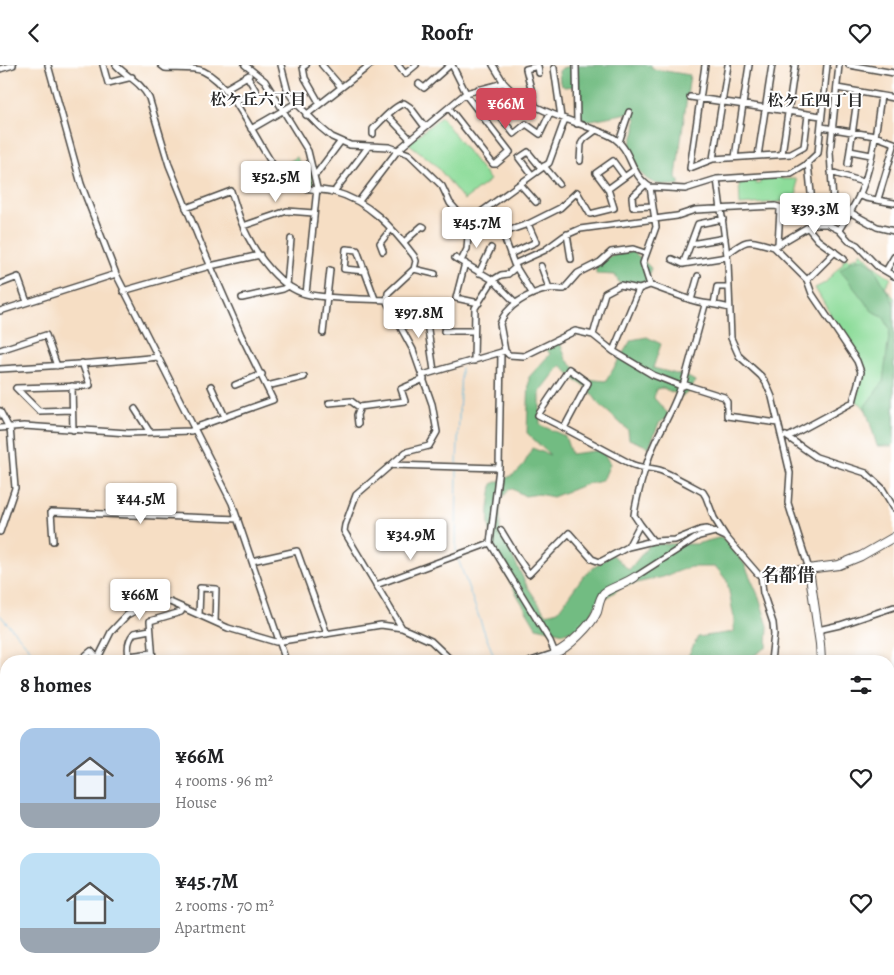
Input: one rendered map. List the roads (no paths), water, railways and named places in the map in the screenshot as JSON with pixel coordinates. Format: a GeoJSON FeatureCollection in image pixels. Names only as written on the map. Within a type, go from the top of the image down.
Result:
{"type":"FeatureCollection","features":[{"type":"Feature","properties":{"kind":"street"},"geometry":{"type":"LineString","coordinates":[[0,69],[13,65]]}},
{"type":"Feature","properties":{"kind":"street"},"geometry":{"type":"LineString","coordinates":[[48,65],[81,184],[116,274],[123,291],[223,482],[238,519],[284,655]]}},
{"type":"Feature","properties":{"kind":"street"},"geometry":{"type":"LineString","coordinates":[[103,65],[108,83],[132,77]]}},
{"type":"Feature","properties":{"kind":"street"},"geometry":{"type":"LineString","coordinates":[[0,428],[24,426],[110,432],[191,431],[194,428],[273,400],[210,266],[186,208],[169,165],[151,102],[145,89],[116,65]]}},
{"type":"Feature","properties":{"kind":"street"},"geometry":{"type":"LineString","coordinates":[[160,65],[165,68],[178,67],[202,71],[213,77],[225,89],[288,184],[336,192],[359,201],[384,221],[404,242],[414,256],[416,261],[414,269],[388,293],[387,299],[413,350],[432,404],[437,432],[429,446],[406,452],[356,495],[344,525],[345,534],[402,628]]}},
{"type":"Feature","properties":{"kind":"street"},"geometry":{"type":"LineString","coordinates":[[245,65],[265,81],[308,151],[314,173],[316,188],[306,294]]}},
{"type":"Feature","properties":{"kind":"street"},"geometry":{"type":"LineString","coordinates":[[281,65],[286,87],[296,103],[306,115],[332,137],[350,145],[389,147],[409,154],[438,182],[445,191],[450,203],[475,227],[486,233],[503,234],[528,224],[560,209],[577,192],[590,214],[614,208],[608,189],[596,173],[613,161],[624,176]]}},
{"type":"Feature","properties":{"kind":"street"},"geometry":{"type":"LineString","coordinates":[[306,65],[303,67],[305,77],[320,104]]}},
{"type":"Feature","properties":{"kind":"street"},"geometry":{"type":"LineString","coordinates":[[322,65],[341,87]]}},
{"type":"Feature","properties":{"kind":"street"},"geometry":{"type":"LineString","coordinates":[[398,65],[405,74],[416,65]]}},
{"type":"Feature","properties":{"kind":"street"},"geometry":{"type":"LineString","coordinates":[[419,84],[424,88],[451,65],[466,94],[510,151],[496,164],[492,164],[449,107]]}},
{"type":"Feature","properties":{"kind":"street"},"geometry":{"type":"LineString","coordinates":[[493,65],[504,83],[518,97],[550,113],[612,137],[624,147],[634,170],[648,186],[656,219],[656,227],[645,253],[643,263],[650,285]]}},
{"type":"Feature","properties":{"kind":"street"},"geometry":{"type":"LineString","coordinates":[[576,65],[577,124]]}},
{"type":"Feature","properties":{"kind":"street"},"geometry":{"type":"LineString","coordinates":[[705,65],[690,168],[713,159],[782,153],[791,154],[804,147],[808,115]]}},
{"type":"Feature","properties":{"kind":"street"},"geometry":{"type":"LineString","coordinates":[[713,159],[728,65]]}},
{"type":"Feature","properties":{"kind":"street"},"geometry":{"type":"LineString","coordinates":[[735,157],[749,65]]}},
{"type":"Feature","properties":{"kind":"street"},"geometry":{"type":"LineString","coordinates":[[758,156],[772,65]]}},
{"type":"Feature","properties":{"kind":"street"},"geometry":{"type":"LineString","coordinates":[[782,153],[795,65]]}},
{"type":"Feature","properties":{"kind":"street"},"geometry":{"type":"LineString","coordinates":[[652,206],[633,207],[632,197],[648,186],[685,189],[717,179],[791,174],[808,163],[818,153],[827,65]]}},
{"type":"Feature","properties":{"kind":"street"},"geometry":{"type":"LineString","coordinates":[[832,203],[830,152],[839,65]]}},
{"type":"Feature","properties":{"kind":"street"},"geometry":{"type":"LineString","coordinates":[[849,65],[894,73]]}},
{"type":"Feature","properties":{"kind":"street"},"geometry":{"type":"LineString","coordinates":[[306,115],[368,66]]}},
{"type":"Feature","properties":{"kind":"street"},"geometry":{"type":"LineString","coordinates":[[535,105],[526,69],[538,66],[540,73]]}},
{"type":"Feature","properties":{"kind":"street"},"geometry":{"type":"LineString","coordinates":[[481,213],[549,163],[563,118],[554,69]]}},
{"type":"Feature","properties":{"kind":"street"},"geometry":{"type":"LineString","coordinates":[[225,89],[254,71]]}},
{"type":"Feature","properties":{"kind":"street"},"geometry":{"type":"LineString","coordinates":[[234,102],[256,91],[247,76]]}},
{"type":"Feature","properties":{"kind":"street"},"geometry":{"type":"LineString","coordinates":[[359,201],[398,150],[449,107],[466,94],[504,83]]}},
{"type":"Feature","properties":{"kind":"street"},"geometry":{"type":"LineString","coordinates":[[837,88],[894,98]]}},
{"type":"Feature","properties":{"kind":"street"},"geometry":{"type":"LineString","coordinates":[[478,89],[514,134],[526,124],[540,134],[550,113]]}},
{"type":"Feature","properties":{"kind":"street"},"geometry":{"type":"LineString","coordinates":[[848,164],[858,92]]}},
{"type":"Feature","properties":{"kind":"street"},"geometry":{"type":"LineString","coordinates":[[840,230],[859,195],[863,182],[875,136],[881,96]]}},
{"type":"Feature","properties":{"kind":"street"},"geometry":{"type":"LineString","coordinates":[[690,97],[821,116]]}},
{"type":"Feature","properties":{"kind":"street"},"geometry":{"type":"LineString","coordinates":[[251,129],[296,103]]}},
{"type":"Feature","properties":{"kind":"street"},"geometry":{"type":"LineString","coordinates":[[372,134],[373,129],[386,115],[399,105],[407,103],[425,127]]}},
{"type":"Feature","properties":{"kind":"street"},"geometry":{"type":"LineString","coordinates":[[619,142],[629,112]]}},
{"type":"Feature","properties":{"kind":"street"},"geometry":{"type":"LineString","coordinates":[[386,115],[410,139]]}},
{"type":"Feature","properties":{"kind":"street"},"geometry":{"type":"LineString","coordinates":[[822,127],[875,136],[894,145],[878,199]]}},
{"type":"Feature","properties":{"kind":"street"},"geometry":{"type":"LineString","coordinates":[[580,161],[581,144],[584,139],[596,130]]}},
{"type":"Feature","properties":{"kind":"street"},"geometry":{"type":"LineString","coordinates":[[314,173],[317,173],[340,141]]}},
{"type":"Feature","properties":{"kind":"street"},"geometry":{"type":"LineString","coordinates":[[336,192],[336,189],[368,147]]}},
{"type":"Feature","properties":{"kind":"street"},"geometry":{"type":"LineString","coordinates":[[850,151],[871,155]]}},
{"type":"Feature","properties":{"kind":"street"},"geometry":{"type":"LineString","coordinates":[[532,175],[519,158],[528,152],[559,183]]}},
{"type":"Feature","properties":{"kind":"street"},"geometry":{"type":"LineString","coordinates":[[808,163],[812,203]]}},
{"type":"Feature","properties":{"kind":"street"},"geometry":{"type":"LineString","coordinates":[[608,189],[634,170]]}},
{"type":"Feature","properties":{"kind":"street"},"geometry":{"type":"LineString","coordinates":[[831,172],[863,182]]}},
{"type":"Feature","properties":{"kind":"street"},"geometry":{"type":"LineString","coordinates":[[717,179],[727,255],[730,338],[734,349],[744,362],[761,376],[766,383],[781,430],[790,473],[788,503],[809,569],[820,655]]}},
{"type":"Feature","properties":{"kind":"street"},"geometry":{"type":"LineString","coordinates":[[520,184],[536,202]]}},
{"type":"Feature","properties":{"kind":"street"},"geometry":{"type":"LineString","coordinates":[[186,208],[232,191],[247,235],[277,277],[288,285],[306,294],[387,299]]}},
{"type":"Feature","properties":{"kind":"street"},"geometry":{"type":"LineString","coordinates":[[859,195],[866,199],[878,199],[894,203]]}},
{"type":"Feature","properties":{"kind":"street"},"geometry":{"type":"LineString","coordinates":[[474,361],[475,308],[493,280],[501,275],[508,274],[515,265],[545,250],[567,234],[580,229],[677,217],[695,210],[775,206],[782,208],[812,203],[832,203],[877,227],[894,231]]}},
{"type":"Feature","properties":{"kind":"street"},"geometry":{"type":"LineString","coordinates":[[804,205],[813,224]]}},
{"type":"Feature","properties":{"kind":"street"},"geometry":{"type":"LineString","coordinates":[[776,246],[780,210],[782,208]]}},
{"type":"Feature","properties":{"kind":"street"},"geometry":{"type":"LineString","coordinates":[[243,226],[287,211],[314,213]]}},
{"type":"Feature","properties":{"kind":"street"},"geometry":{"type":"LineString","coordinates":[[683,264],[698,224],[723,219]]}},
{"type":"Feature","properties":{"kind":"street"},"geometry":{"type":"LineString","coordinates":[[510,254],[536,243],[528,224]]}},
{"type":"Feature","properties":{"kind":"street"},"geometry":{"type":"LineString","coordinates":[[776,246],[813,224],[827,224],[840,230],[849,241],[858,245],[873,263],[894,276]]}},
{"type":"Feature","properties":{"kind":"street"},"geometry":{"type":"LineString","coordinates":[[404,242],[422,226],[424,227]]}},
{"type":"Feature","properties":{"kind":"street"},"geometry":{"type":"LineString","coordinates":[[475,227],[468,235],[467,249],[456,297],[479,303]]}},
{"type":"Feature","properties":{"kind":"street"},"geometry":{"type":"LineString","coordinates":[[808,228],[818,240],[844,259]]}},
{"type":"Feature","properties":{"kind":"street"},"geometry":{"type":"LineString","coordinates":[[383,251],[380,243],[392,229]]}},
{"type":"Feature","properties":{"kind":"street"},"geometry":{"type":"LineString","coordinates":[[503,234],[515,265],[532,293]]}},
{"type":"Feature","properties":{"kind":"street"},"geometry":{"type":"LineString","coordinates":[[567,234],[571,259]]}},
{"type":"Feature","properties":{"kind":"street"},"geometry":{"type":"LineString","coordinates":[[690,243],[725,238]]}},
{"type":"Feature","properties":{"kind":"street"},"geometry":{"type":"LineString","coordinates":[[242,298],[283,289],[288,285],[291,239]]}},
{"type":"Feature","properties":{"kind":"street"},"geometry":{"type":"LineString","coordinates":[[672,259],[683,264],[727,255],[744,241],[755,242],[776,246],[806,280],[812,293],[857,361],[861,372],[853,402],[788,437]]}},
{"type":"Feature","properties":{"kind":"street"},"geometry":{"type":"LineString","coordinates":[[479,273],[491,248]]}},
{"type":"Feature","properties":{"kind":"street"},"geometry":{"type":"LineString","coordinates":[[365,271],[344,269],[346,249],[357,250],[365,271],[375,299]]}},
{"type":"Feature","properties":{"kind":"street"},"geometry":{"type":"LineString","coordinates":[[556,653],[490,543],[499,468],[503,352],[500,324],[516,303],[532,293],[549,288],[564,289],[576,275],[611,252],[633,249],[645,253]]}},
{"type":"Feature","properties":{"kind":"street"},"geometry":{"type":"LineString","coordinates":[[806,280],[835,252]]}},
{"type":"Feature","properties":{"kind":"street"},"geometry":{"type":"LineString","coordinates":[[123,291],[210,266],[260,255]]}},
{"type":"Feature","properties":{"kind":"street"},"geometry":{"type":"LineString","coordinates":[[455,257],[493,280],[516,303]]}},
{"type":"Feature","properties":{"kind":"street"},"geometry":{"type":"LineString","coordinates":[[886,271],[894,257]]}},
{"type":"Feature","properties":{"kind":"street"},"geometry":{"type":"LineString","coordinates":[[541,266],[549,288]]}},
{"type":"Feature","properties":{"kind":"street"},"geometry":{"type":"LineString","coordinates":[[414,269],[435,274]]}},
{"type":"Feature","properties":{"kind":"street"},"geometry":{"type":"LineString","coordinates":[[323,333],[330,270]]}},
{"type":"Feature","properties":{"kind":"street"},"geometry":{"type":"LineString","coordinates":[[0,311],[116,274]]}},
{"type":"Feature","properties":{"kind":"street"},"geometry":{"type":"LineString","coordinates":[[691,300],[698,276]]}},
{"type":"Feature","properties":{"kind":"street"},"geometry":{"type":"LineString","coordinates":[[0,284],[18,277],[27,302]]}},
{"type":"Feature","properties":{"kind":"street"},"geometry":{"type":"LineString","coordinates":[[593,335],[606,293],[620,285],[639,289],[650,285],[705,305],[728,308]]}},
{"type":"Feature","properties":{"kind":"street"},"geometry":{"type":"LineString","coordinates":[[714,305],[717,287],[728,287]]}},
{"type":"Feature","properties":{"kind":"street"},"geometry":{"type":"LineString","coordinates":[[613,351],[639,289]]}},
{"type":"Feature","properties":{"kind":"street"},"geometry":{"type":"LineString","coordinates":[[653,541],[634,515],[656,440],[669,418],[682,386],[705,305]]}},
{"type":"Feature","properties":{"kind":"street"},"geometry":{"type":"LineString","coordinates":[[395,317],[407,311],[426,316],[434,371]]}},
{"type":"Feature","properties":{"kind":"street"},"geometry":{"type":"LineString","coordinates":[[444,331],[474,331]]}},
{"type":"Feature","properties":{"kind":"street"},"geometry":{"type":"LineString","coordinates":[[329,403],[351,401],[360,407],[405,401],[401,389],[434,371],[503,352],[509,355],[524,356],[575,331],[593,335],[613,351],[653,375],[682,386],[686,385],[724,397],[727,402],[727,416],[778,423]]}},
{"type":"Feature","properties":{"kind":"street"},"geometry":{"type":"LineString","coordinates":[[0,350],[46,335],[57,366]]}},
{"type":"Feature","properties":{"kind":"street"},"geometry":{"type":"LineString","coordinates":[[0,369],[102,363],[158,357]]}},
{"type":"Feature","properties":{"kind":"street"},"geometry":{"type":"LineString","coordinates":[[72,410],[39,411],[16,388],[90,385],[82,363]]}},
{"type":"Feature","properties":{"kind":"street"},"geometry":{"type":"LineString","coordinates":[[564,429],[588,383],[569,369],[538,415],[564,429],[631,464],[646,469],[649,467],[662,471],[703,492],[714,519],[726,537],[758,574],[761,575],[839,565],[852,561],[894,537]]}},
{"type":"Feature","properties":{"kind":"street"},"geometry":{"type":"LineString","coordinates":[[235,385],[262,374]]}},
{"type":"Feature","properties":{"kind":"street"},"geometry":{"type":"LineString","coordinates":[[267,386],[304,377]]}},
{"type":"Feature","properties":{"kind":"street"},"geometry":{"type":"LineString","coordinates":[[72,386],[73,430]]}},
{"type":"Feature","properties":{"kind":"street"},"geometry":{"type":"LineString","coordinates":[[211,386],[225,417]]}},
{"type":"Feature","properties":{"kind":"street"},"geometry":{"type":"LineString","coordinates":[[358,424],[357,415],[360,407]]}},
{"type":"Feature","properties":{"kind":"street"},"geometry":{"type":"LineString","coordinates":[[135,409],[149,431]]}},
{"type":"Feature","properties":{"kind":"street"},"geometry":{"type":"LineString","coordinates":[[0,411],[10,428],[15,487],[0,531]]}},
{"type":"Feature","properties":{"kind":"street"},"geometry":{"type":"LineString","coordinates":[[781,430],[816,457],[866,473],[882,488],[894,508]]}},
{"type":"Feature","properties":{"kind":"street"},"geometry":{"type":"LineString","coordinates":[[391,465],[499,468]]}},
{"type":"Feature","properties":{"kind":"street"},"geometry":{"type":"LineString","coordinates":[[53,541],[51,512],[238,519]]}},
{"type":"Feature","properties":{"kind":"street"},"geometry":{"type":"LineString","coordinates":[[628,547],[640,524]]}},
{"type":"Feature","properties":{"kind":"street"},"geometry":{"type":"LineString","coordinates":[[501,531],[529,573],[569,533],[584,552],[597,562],[603,562],[628,547],[653,541],[675,540],[700,530],[707,529],[726,537]]}},
{"type":"Feature","properties":{"kind":"street"},"geometry":{"type":"LineString","coordinates":[[550,655],[556,653],[578,636],[597,612],[600,598],[606,591],[622,585],[699,536],[715,532]]}},
{"type":"Feature","properties":{"kind":"street"},"geometry":{"type":"LineString","coordinates":[[376,585],[490,543]]}},
{"type":"Feature","properties":{"kind":"street"},"geometry":{"type":"LineString","coordinates":[[252,561],[297,551],[327,635]]}},
{"type":"Feature","properties":{"kind":"street"},"geometry":{"type":"LineString","coordinates":[[761,575],[763,593],[773,623],[772,655]]}},
{"type":"Feature","properties":{"kind":"street"},"geometry":{"type":"LineString","coordinates":[[199,615],[201,611],[200,588],[216,589],[215,622]]}},
{"type":"Feature","properties":{"kind":"street"},"geometry":{"type":"LineString","coordinates":[[101,655],[114,628],[131,611],[170,602],[241,632],[280,641],[381,625],[402,628],[431,641],[446,655]]}},
{"type":"Feature","properties":{"kind":"street"},"geometry":{"type":"LineString","coordinates":[[818,630],[840,625],[894,607]]}},
{"type":"Feature","properties":{"kind":"street"},"geometry":{"type":"LineString","coordinates":[[137,655],[152,653],[150,621],[181,612],[183,608]]}},
{"type":"Feature","properties":{"kind":"street"},"geometry":{"type":"LineString","coordinates":[[129,655],[129,638],[134,633],[150,630]]}},
{"type":"Feature","properties":{"kind":"street"},"geometry":{"type":"LineString","coordinates":[[70,975],[87,975]]}},
{"type":"Feature","properties":{"kind":"waterway"},"geometry":{"type":"LineString","coordinates":[[457,465],[461,368]]}},
{"type":"Feature","properties":{"kind":"waterway"},"geometry":{"type":"LineString","coordinates":[[456,552],[457,469]]}},
{"type":"Feature","properties":{"kind":"waterway"},"geometry":{"type":"LineString","coordinates":[[457,556],[494,655]]}},
{"type":"Feature","properties":{"kind":"waterway"},"geometry":{"type":"LineString","coordinates":[[0,615],[35,655]]}},
{"type":"Feature","properties":{"kind":"district","name":"松ケ丘六丁目"},"geometry":{"type":"Point","coordinates":[258,99]}},
{"type":"Feature","properties":{"kind":"district","name":"松ケ丘四丁目"},"geometry":{"type":"Point","coordinates":[815,100]}},
{"type":"Feature","properties":{"kind":"district","name":"名都借"},"geometry":{"type":"Point","coordinates":[788,575]}}]}
